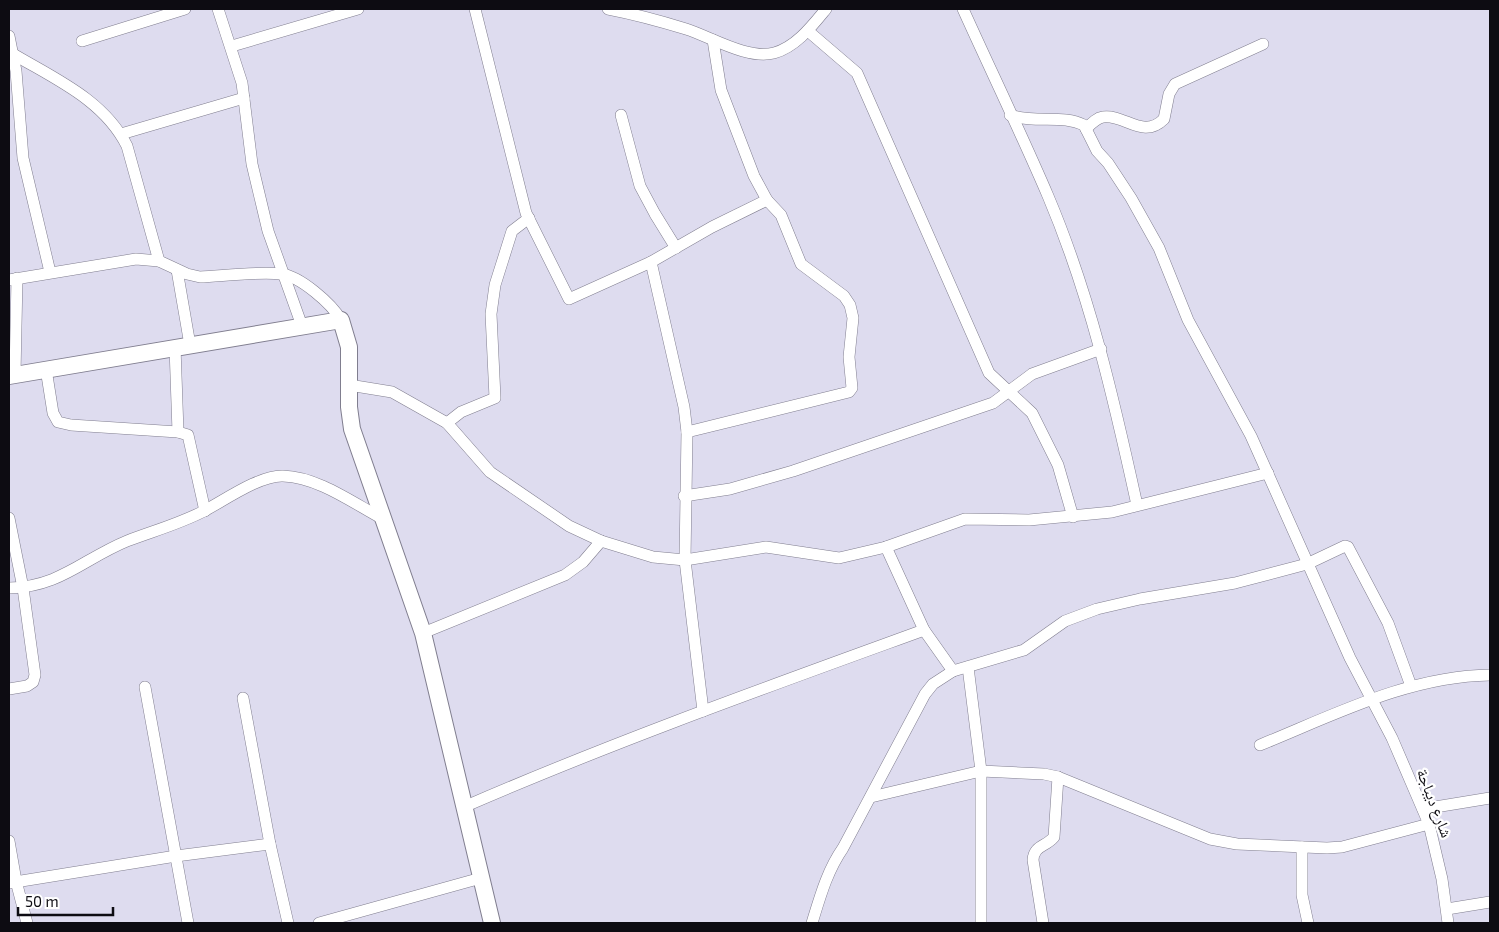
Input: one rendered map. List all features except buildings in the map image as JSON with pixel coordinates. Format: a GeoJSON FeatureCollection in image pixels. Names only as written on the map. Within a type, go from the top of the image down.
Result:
{"type":"FeatureCollection","features":[{"type":"Feature","properties":{"kind":"street"},"geometry":{"type":"LineString","coordinates":[[82,41],[172,11],[185,9]]}},
{"type":"Feature","properties":{"kind":"street"},"geometry":{"type":"LineString","coordinates":[[218,9],[232,46],[244,98],[252,164],[268,231],[302,326]]}},
{"type":"Feature","properties":{"kind":"street"},"geometry":{"type":"LineString","coordinates":[[232,46],[358,9]]}},
{"type":"Feature","properties":{"kind":"street"},"geometry":{"type":"LineString","coordinates":[[475,9],[529,218],[569,299],[651,262],[766,200]]}},
{"type":"Feature","properties":{"kind":"street"},"geometry":{"type":"LineString","coordinates":[[608,9],[687,30],[755,54],[773,53],[786,48],[808,31],[826,9]]}},
{"type":"Feature","properties":{"kind":"street"},"geometry":{"type":"LineString","coordinates":[[963,9],[1048,196],[1101,349],[1138,505]]}},
{"type":"Feature","properties":{"kind":"street"},"geometry":{"type":"LineString","coordinates":[[808,31],[857,73],[989,373],[1032,413],[1058,465],[1073,517]]}},
{"type":"Feature","properties":{"kind":"street"},"geometry":{"type":"LineString","coordinates":[[9,36],[13,54],[14,123],[50,272]]}},
{"type":"Feature","properties":{"kind":"street"},"geometry":{"type":"LineString","coordinates":[[687,432],[849,392],[852,388],[849,357],[853,318],[850,305],[844,296],[801,264],[781,215],[766,200],[754,176],[721,90],[713,40]]}},
{"type":"Feature","properties":{"kind":"street"},"geometry":{"type":"LineString","coordinates":[[1010,115],[1024,120],[1076,121],[1086,129],[1095,120],[1103,117],[1142,128],[1153,126],[1164,119],[1169,94],[1175,84],[1263,44]]}},
{"type":"Feature","properties":{"kind":"street"},"geometry":{"type":"LineString","coordinates":[[13,54],[78,90],[121,134],[127,146],[159,261]]}},
{"type":"Feature","properties":{"kind":"street"},"geometry":{"type":"LineString","coordinates":[[121,134],[244,98]]}},
{"type":"Feature","properties":{"kind":"street"},"geometry":{"type":"LineString","coordinates":[[621,116],[640,186],[676,248]]}},
{"type":"Feature","properties":{"kind":"street","name":"شارع ديباجة"},"geometry":{"type":"LineString","coordinates":[[1086,129],[1097,151],[1108,163],[1131,198],[1159,248],[1188,320],[1236,406],[1268,473],[1350,658],[1373,700],[1423,808],[1429,824],[1447,909],[1448,923]]}},
{"type":"Feature","properties":{"kind":"street"},"geometry":{"type":"LineString","coordinates":[[447,423],[461,412],[495,398],[491,314],[495,285],[512,231],[529,218]]}},
{"type":"Feature","properties":{"kind":"street"},"geometry":{"type":"LineString","coordinates":[[341,320],[12,375],[13,279],[129,259],[159,261],[177,270],[200,277],[282,274],[307,287],[335,310],[341,320],[349,347],[352,429],[423,633],[466,806],[492,923]]}},
{"type":"Feature","properties":{"kind":"street"},"geometry":{"type":"LineString","coordinates":[[651,262],[680,382],[687,432],[684,496],[685,560],[703,711]]}},
{"type":"Feature","properties":{"kind":"street"},"geometry":{"type":"LineString","coordinates":[[177,270],[182,346],[178,432]]}},
{"type":"Feature","properties":{"kind":"street"},"geometry":{"type":"LineString","coordinates":[[684,496],[730,489],[845,455],[993,404],[1032,374],[1101,349]]}},
{"type":"Feature","properties":{"kind":"street"},"geometry":{"type":"LineString","coordinates":[[46,369],[53,413],[58,422],[71,425],[178,432],[188,435],[205,511]]}},
{"type":"Feature","properties":{"kind":"street"},"geometry":{"type":"LineString","coordinates":[[349,385],[392,392],[447,423],[490,472],[553,517],[601,541],[653,557],[685,560],[766,547],[834,559],[886,547],[965,519],[1018,521],[1073,517],[1138,505],[1268,473]]}},
{"type":"Feature","properties":{"kind":"street"},"geometry":{"type":"LineString","coordinates":[[9,588],[36,586],[75,570],[127,541],[184,522],[253,485],[281,476],[309,480],[383,519]]}},
{"type":"Feature","properties":{"kind":"street"},"geometry":{"type":"LineString","coordinates":[[9,518],[23,588],[35,675],[33,682],[27,686],[9,689]]}},
{"type":"Feature","properties":{"kind":"street"},"geometry":{"type":"LineString","coordinates":[[423,633],[565,575],[583,562],[601,541]]}},
{"type":"Feature","properties":{"kind":"street"},"geometry":{"type":"LineString","coordinates":[[812,923],[827,874],[871,797],[925,694],[933,684],[953,671],[1024,650],[1065,621],[1097,609],[1140,599],[1235,583],[1307,564],[1342,546],[1348,547],[1388,622],[1411,686]]}},
{"type":"Feature","properties":{"kind":"street"},"geometry":{"type":"LineString","coordinates":[[886,547],[924,630],[953,671]]}},
{"type":"Feature","properties":{"kind":"street"},"geometry":{"type":"LineString","coordinates":[[466,806],[570,761],[924,630]]}},
{"type":"Feature","properties":{"kind":"street"},"geometry":{"type":"LineString","coordinates":[[968,667],[981,771],[981,923]]}},
{"type":"Feature","properties":{"kind":"street"},"geometry":{"type":"LineString","coordinates":[[1260,744],[1411,686],[1458,677],[1490,675]]}},
{"type":"Feature","properties":{"kind":"street"},"geometry":{"type":"LineString","coordinates":[[145,687],[188,923]]}},
{"type":"Feature","properties":{"kind":"street"},"geometry":{"type":"LineString","coordinates":[[243,698],[270,844],[288,923]]}},
{"type":"Feature","properties":{"kind":"street"},"geometry":{"type":"LineString","coordinates":[[871,797],[981,771],[1025,772],[1058,777],[1210,839],[1237,844],[1342,847],[1429,824]]}},
{"type":"Feature","properties":{"kind":"street"},"geometry":{"type":"LineString","coordinates":[[1043,923],[1033,860],[1034,852],[1037,848],[1054,838],[1058,777]]}},
{"type":"Feature","properties":{"kind":"street"},"geometry":{"type":"LineString","coordinates":[[1423,808],[1490,798]]}},
{"type":"Feature","properties":{"kind":"street"},"geometry":{"type":"LineString","coordinates":[[9,841],[12,882],[27,923]]}},
{"type":"Feature","properties":{"kind":"street"},"geometry":{"type":"LineString","coordinates":[[12,882],[176,856],[270,844]]}},
{"type":"Feature","properties":{"kind":"street"},"geometry":{"type":"LineString","coordinates":[[1302,847],[1302,895],[1308,923]]}},
{"type":"Feature","properties":{"kind":"street"},"geometry":{"type":"LineString","coordinates":[[319,923],[481,878]]}},
{"type":"Feature","properties":{"kind":"street"},"geometry":{"type":"LineString","coordinates":[[1447,909],[1490,902]]}}]}
